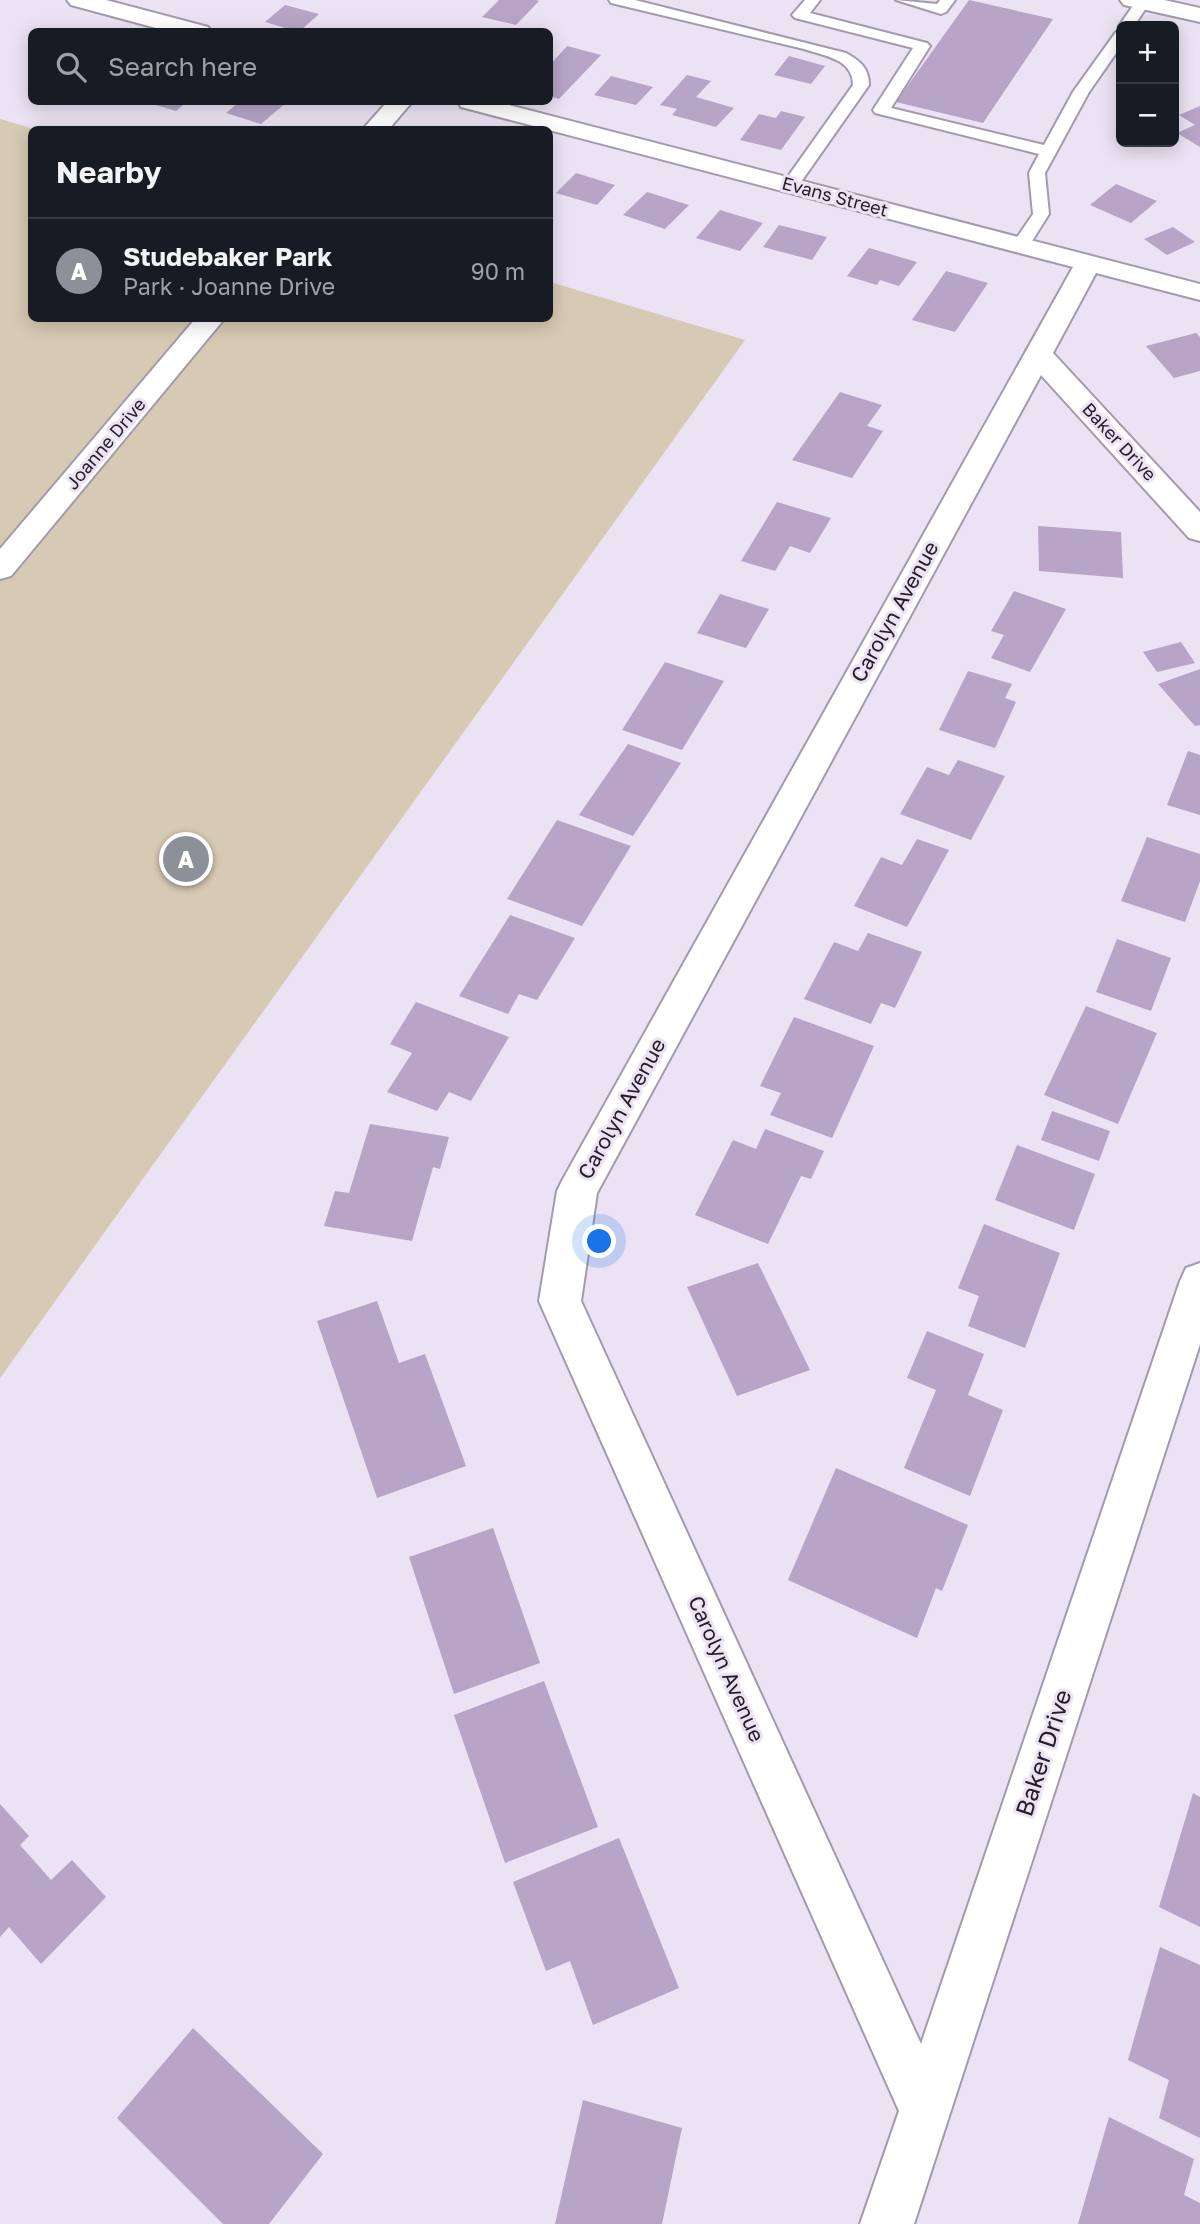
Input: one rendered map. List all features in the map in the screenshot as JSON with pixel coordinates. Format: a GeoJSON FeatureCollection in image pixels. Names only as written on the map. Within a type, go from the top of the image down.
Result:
{"type":"FeatureCollection","features":[{"type":"Feature","properties":{"kind":"street"},"geometry":{"type":"LineString","coordinates":[[79,0],[178,16],[194,28]]}},
{"type":"Feature","properties":{"kind":"street"},"geometry":{"type":"LineString","coordinates":[[1138,1],[1200,15]]}},
{"type":"Feature","properties":{"kind":"street"},"geometry":{"type":"LineString","coordinates":[[378,126],[397,105]]}},
{"type":"Feature","properties":{"kind":"street","name":"Evans Street"},"geometry":{"type":"LineString","coordinates":[[482,105],[1200,292]]}},
{"type":"Feature","properties":{"kind":"street","name":"Carolyn Avenue"},"geometry":{"type":"LineString","coordinates":[[925,2110],[560,1301],[577,1191],[1089,262]]}},
{"type":"Feature","properties":{"kind":"street","name":"Joanne Drive"},"geometry":{"type":"LineString","coordinates":[[0,569],[208,322]]}},
{"type":"Feature","properties":{"kind":"street","name":"Baker Drive"},"geometry":{"type":"LineString","coordinates":[[1037,353],[1200,530]]}},
{"type":"Feature","properties":{"kind":"street","name":"Baker Drive"},"geometry":{"type":"LineString","coordinates":[[887,2224],[1200,1281]]}},
{"type":"Feature","properties":{"kind":"lane"},"geometry":{"type":"LineString","coordinates":[[616,0],[809,46],[841,56],[855,65],[861,74],[861,85],[851,103],[790,185]]}},
{"type":"Feature","properties":{"kind":"lane"},"geometry":{"type":"LineString","coordinates":[[813,0],[800,15],[922,46],[881,110],[1049,151]]}},
{"type":"Feature","properties":{"kind":"lane"},"geometry":{"type":"LineString","coordinates":[[903,0],[941,9],[947,0]]}},
{"type":"Feature","properties":{"kind":"lane"},"geometry":{"type":"LineString","coordinates":[[1129,21],[1138,1]]}},
{"type":"Feature","properties":{"kind":"lane"},"geometry":{"type":"LineString","coordinates":[[1021,245],[1041,214],[1037,173],[1081,92],[1116,43]]}},
{"type":"Feature","properties":{"kind":"shaded area"},"geometry":{"type":"Polygon","coordinates":[[[0,119],[28,127],[28,322],[553,322],[553,283],[745,340],[0,1378],[0,119]]]}},
{"type":"Feature","properties":{"kind":"building"},"geometry":{"type":"Polygon","coordinates":[[[499,0],[539,1],[516,25],[482,17],[499,0]]]}},
{"type":"Feature","properties":{"kind":"building"},"geometry":{"type":"Polygon","coordinates":[[[969,0],[1053,19],[983,123],[896,102],[969,0]]]}},
{"type":"Feature","properties":{"kind":"building"},"geometry":{"type":"Polygon","coordinates":[[[285,5],[319,14],[303,28],[285,28],[265,22],[285,5]]]}},
{"type":"Feature","properties":{"kind":"building"},"geometry":{"type":"Polygon","coordinates":[[[567,46],[601,55],[559,99],[553,97],[553,62],[567,46]]]}},
{"type":"Feature","properties":{"kind":"building"},"geometry":{"type":"Polygon","coordinates":[[[789,56],[825,66],[811,84],[774,75],[789,56]]]}},
{"type":"Feature","properties":{"kind":"building"},"geometry":{"type":"Polygon","coordinates":[[[687,75],[711,81],[696,97],[734,108],[716,127],[672,115],[677,109],[660,105],[687,75]]]}},
{"type":"Feature","properties":{"kind":"building"},"geometry":{"type":"Polygon","coordinates":[[[611,76],[653,87],[636,105],[594,95],[611,76]]]}},
{"type":"Feature","properties":{"kind":"building"},"geometry":{"type":"Polygon","coordinates":[[[156,105],[183,105],[176,111],[156,105]]]}},
{"type":"Feature","properties":{"kind":"building"},"geometry":{"type":"Polygon","coordinates":[[[235,105],[283,105],[261,124],[226,113],[235,105]]]}},
{"type":"Feature","properties":{"kind":"building"},"geometry":{"type":"Polygon","coordinates":[[[1200,106],[1200,147],[1179,134],[1195,125],[1179,115],[1200,106]]]}},
{"type":"Feature","properties":{"kind":"building"},"geometry":{"type":"Polygon","coordinates":[[[781,111],[805,117],[781,150],[740,140],[759,114],[776,118],[781,111]]]}},
{"type":"Feature","properties":{"kind":"building"},"geometry":{"type":"Polygon","coordinates":[[[576,173],[615,185],[597,205],[556,193],[576,173]]]}},
{"type":"Feature","properties":{"kind":"building"},"geometry":{"type":"Polygon","coordinates":[[[1116,184],[1157,201],[1131,223],[1090,205],[1116,184]]]}},
{"type":"Feature","properties":{"kind":"building"},"geometry":{"type":"Polygon","coordinates":[[[647,192],[689,205],[665,229],[623,215],[647,192]]]}},
{"type":"Feature","properties":{"kind":"building"},"geometry":{"type":"Polygon","coordinates":[[[720,210],[763,223],[740,251],[696,238],[720,210]]]}},
{"type":"Feature","properties":{"kind":"building"},"geometry":{"type":"Polygon","coordinates":[[[779,225],[827,237],[812,260],[763,247],[779,225]]]}},
{"type":"Feature","properties":{"kind":"building"},"geometry":{"type":"Polygon","coordinates":[[[1173,227],[1195,242],[1167,255],[1144,239],[1173,227]]]}},
{"type":"Feature","properties":{"kind":"building"},"geometry":{"type":"Polygon","coordinates":[[[869,248],[917,262],[899,286],[880,280],[877,285],[847,276],[869,248]]]}},
{"type":"Feature","properties":{"kind":"building"},"geometry":{"type":"Polygon","coordinates":[[[946,271],[988,283],[955,332],[912,320],[946,271]]]}},
{"type":"Feature","properties":{"kind":"building"},"geometry":{"type":"Polygon","coordinates":[[[1196,333],[1200,337],[1200,371],[1174,378],[1146,346],[1196,333]]]}},
{"type":"Feature","properties":{"kind":"building"},"geometry":{"type":"Polygon","coordinates":[[[840,392],[882,405],[867,426],[883,431],[852,478],[792,460],[840,392]]]}},
{"type":"Feature","properties":{"kind":"building"},"geometry":{"type":"Polygon","coordinates":[[[777,502],[831,518],[810,553],[790,546],[775,571],[741,561],[777,502]]]}},
{"type":"Feature","properties":{"kind":"building"},"geometry":{"type":"Polygon","coordinates":[[[1038,526],[1121,532],[1123,578],[1039,571],[1038,526]]]}},
{"type":"Feature","properties":{"kind":"building"},"geometry":{"type":"Polygon","coordinates":[[[1014,591],[1066,609],[1030,672],[991,658],[1004,635],[991,631],[1014,591]]]}},
{"type":"Feature","properties":{"kind":"building"},"geometry":{"type":"Polygon","coordinates":[[[720,594],[769,609],[746,648],[697,633],[720,594]]]}},
{"type":"Feature","properties":{"kind":"building"},"geometry":{"type":"Polygon","coordinates":[[[1181,642],[1195,663],[1157,672],[1143,652],[1181,642]]]}},
{"type":"Feature","properties":{"kind":"building"},"geometry":{"type":"Polygon","coordinates":[[[665,662],[724,681],[682,750],[622,730],[665,662]]]}},
{"type":"Feature","properties":{"kind":"building"},"geometry":{"type":"Polygon","coordinates":[[[1200,669],[1200,725],[1195,726],[1158,684],[1200,669]]]}},
{"type":"Feature","properties":{"kind":"building"},"geometry":{"type":"Polygon","coordinates":[[[968,671],[1012,684],[1005,698],[1016,702],[995,748],[939,730],[968,671]]]}},
{"type":"Feature","properties":{"kind":"building"},"geometry":{"type":"Polygon","coordinates":[[[628,744],[681,763],[633,836],[579,815],[628,744]]]}},
{"type":"Feature","properties":{"kind":"building"},"geometry":{"type":"Polygon","coordinates":[[[1188,751],[1200,755],[1200,815],[1167,805],[1188,751]]]}},
{"type":"Feature","properties":{"kind":"building"},"geometry":{"type":"Polygon","coordinates":[[[958,760],[1005,776],[971,840],[900,814],[927,767],[949,775],[958,760]]]}},
{"type":"Feature","properties":{"kind":"building"},"geometry":{"type":"Polygon","coordinates":[[[557,820],[631,846],[582,926],[507,899],[557,820]]]}},
{"type":"Feature","properties":{"kind":"building"},"geometry":{"type":"Polygon","coordinates":[[[1147,837],[1200,854],[1200,881],[1185,922],[1121,901],[1147,837]]]}},
{"type":"Feature","properties":{"kind":"building"},"geometry":{"type":"Polygon","coordinates":[[[917,839],[949,850],[907,927],[854,906],[881,857],[902,865],[917,839]]]}},
{"type":"Feature","properties":{"kind":"building"},"geometry":{"type":"Polygon","coordinates":[[[510,915],[575,938],[537,1000],[519,994],[508,1014],[459,996],[510,915]]]}},
{"type":"Feature","properties":{"kind":"building"},"geometry":{"type":"Polygon","coordinates":[[[868,933],[922,952],[895,1008],[881,1003],[871,1024],[804,999],[834,942],[858,951],[868,933]]]}},
{"type":"Feature","properties":{"kind":"building"},"geometry":{"type":"Polygon","coordinates":[[[1117,939],[1171,958],[1151,1011],[1096,992],[1117,939]]]}},
{"type":"Feature","properties":{"kind":"building"},"geometry":{"type":"Polygon","coordinates":[[[416,1002],[509,1037],[471,1101],[449,1092],[437,1111],[387,1092],[412,1053],[390,1044],[416,1002]]]}},
{"type":"Feature","properties":{"kind":"building"},"geometry":{"type":"Polygon","coordinates":[[[1086,1006],[1157,1033],[1118,1124],[1044,1095],[1086,1006]]]}},
{"type":"Feature","properties":{"kind":"building"},"geometry":{"type":"Polygon","coordinates":[[[794,1017],[874,1046],[832,1138],[770,1115],[781,1093],[760,1086],[794,1017]]]}},
{"type":"Feature","properties":{"kind":"building"},"geometry":{"type":"Polygon","coordinates":[[[1052,1111],[1110,1131],[1099,1161],[1041,1140],[1052,1111]]]}},
{"type":"Feature","properties":{"kind":"building"},"geometry":{"type":"Polygon","coordinates":[[[370,1124],[449,1137],[440,1169],[433,1167],[412,1241],[324,1226],[335,1191],[349,1193],[370,1124]]]}},
{"type":"Feature","properties":{"kind":"building"},"geometry":{"type":"Polygon","coordinates":[[[765,1129],[824,1151],[811,1179],[801,1176],[768,1244],[695,1215],[733,1140],[756,1149],[765,1129]]]}},
{"type":"Feature","properties":{"kind":"building"},"geometry":{"type":"Polygon","coordinates":[[[1017,1145],[1095,1174],[1074,1230],[995,1200],[1017,1145]]]}},
{"type":"Feature","properties":{"kind":"building"},"geometry":{"type":"Polygon","coordinates":[[[984,1224],[1060,1253],[1025,1348],[968,1326],[979,1296],[958,1288],[984,1224]]]}},
{"type":"Feature","properties":{"kind":"building"},"geometry":{"type":"Polygon","coordinates":[[[758,1263],[810,1370],[737,1396],[687,1287],[758,1263]]]}},
{"type":"Feature","properties":{"kind":"building"},"geometry":{"type":"Polygon","coordinates":[[[377,1301],[399,1363],[425,1354],[466,1466],[377,1498],[317,1321],[377,1301]]]}},
{"type":"Feature","properties":{"kind":"building"},"geometry":{"type":"Polygon","coordinates":[[[927,1331],[984,1354],[968,1395],[1003,1410],[970,1496],[904,1468],[936,1390],[907,1378],[927,1331]]]}},
{"type":"Feature","properties":{"kind":"building"},"geometry":{"type":"Polygon","coordinates":[[[836,1468],[968,1525],[942,1591],[936,1588],[917,1638],[788,1580],[836,1468]]]}},
{"type":"Feature","properties":{"kind":"building"},"geometry":{"type":"Polygon","coordinates":[[[493,1528],[540,1663],[454,1694],[409,1557],[493,1528]]]}},
{"type":"Feature","properties":{"kind":"building"},"geometry":{"type":"Polygon","coordinates":[[[544,1681],[598,1827],[505,1863],[454,1715],[544,1681]]]}},
{"type":"Feature","properties":{"kind":"building"},"geometry":{"type":"Polygon","coordinates":[[[1193,1793],[1200,1797],[1200,1927],[1159,1907],[1193,1793]]]}},
{"type":"Feature","properties":{"kind":"building"},"geometry":{"type":"Polygon","coordinates":[[[0,1804],[29,1836],[20,1845],[51,1880],[72,1860],[106,1897],[41,1964],[9,1927],[0,1937],[0,1804]]]}},
{"type":"Feature","properties":{"kind":"building"},"geometry":{"type":"Polygon","coordinates":[[[619,1838],[679,1988],[593,2025],[570,1961],[546,1971],[513,1882],[619,1838]]]}},
{"type":"Feature","properties":{"kind":"building"},"geometry":{"type":"Polygon","coordinates":[[[1160,1947],[1200,1965],[1200,2138],[1159,2118],[1169,2080],[1128,2060],[1160,1947]]]}},
{"type":"Feature","properties":{"kind":"building"},"geometry":{"type":"Polygon","coordinates":[[[193,2028],[323,2154],[269,2224],[223,2224],[117,2118],[193,2028]]]}},
{"type":"Feature","properties":{"kind":"building"},"geometry":{"type":"Polygon","coordinates":[[[583,2100],[682,2128],[662,2224],[555,2224],[583,2100]]]}},
{"type":"Feature","properties":{"kind":"building"},"geometry":{"type":"Polygon","coordinates":[[[1109,2117],[1194,2159],[1184,2195],[1200,2203],[1200,2224],[1078,2224],[1109,2117]]]}},
{"type":"Feature","properties":{"kind":"place","name":"Studebaker Park"},"geometry":{"type":"Point","coordinates":[186,859]}}]}
